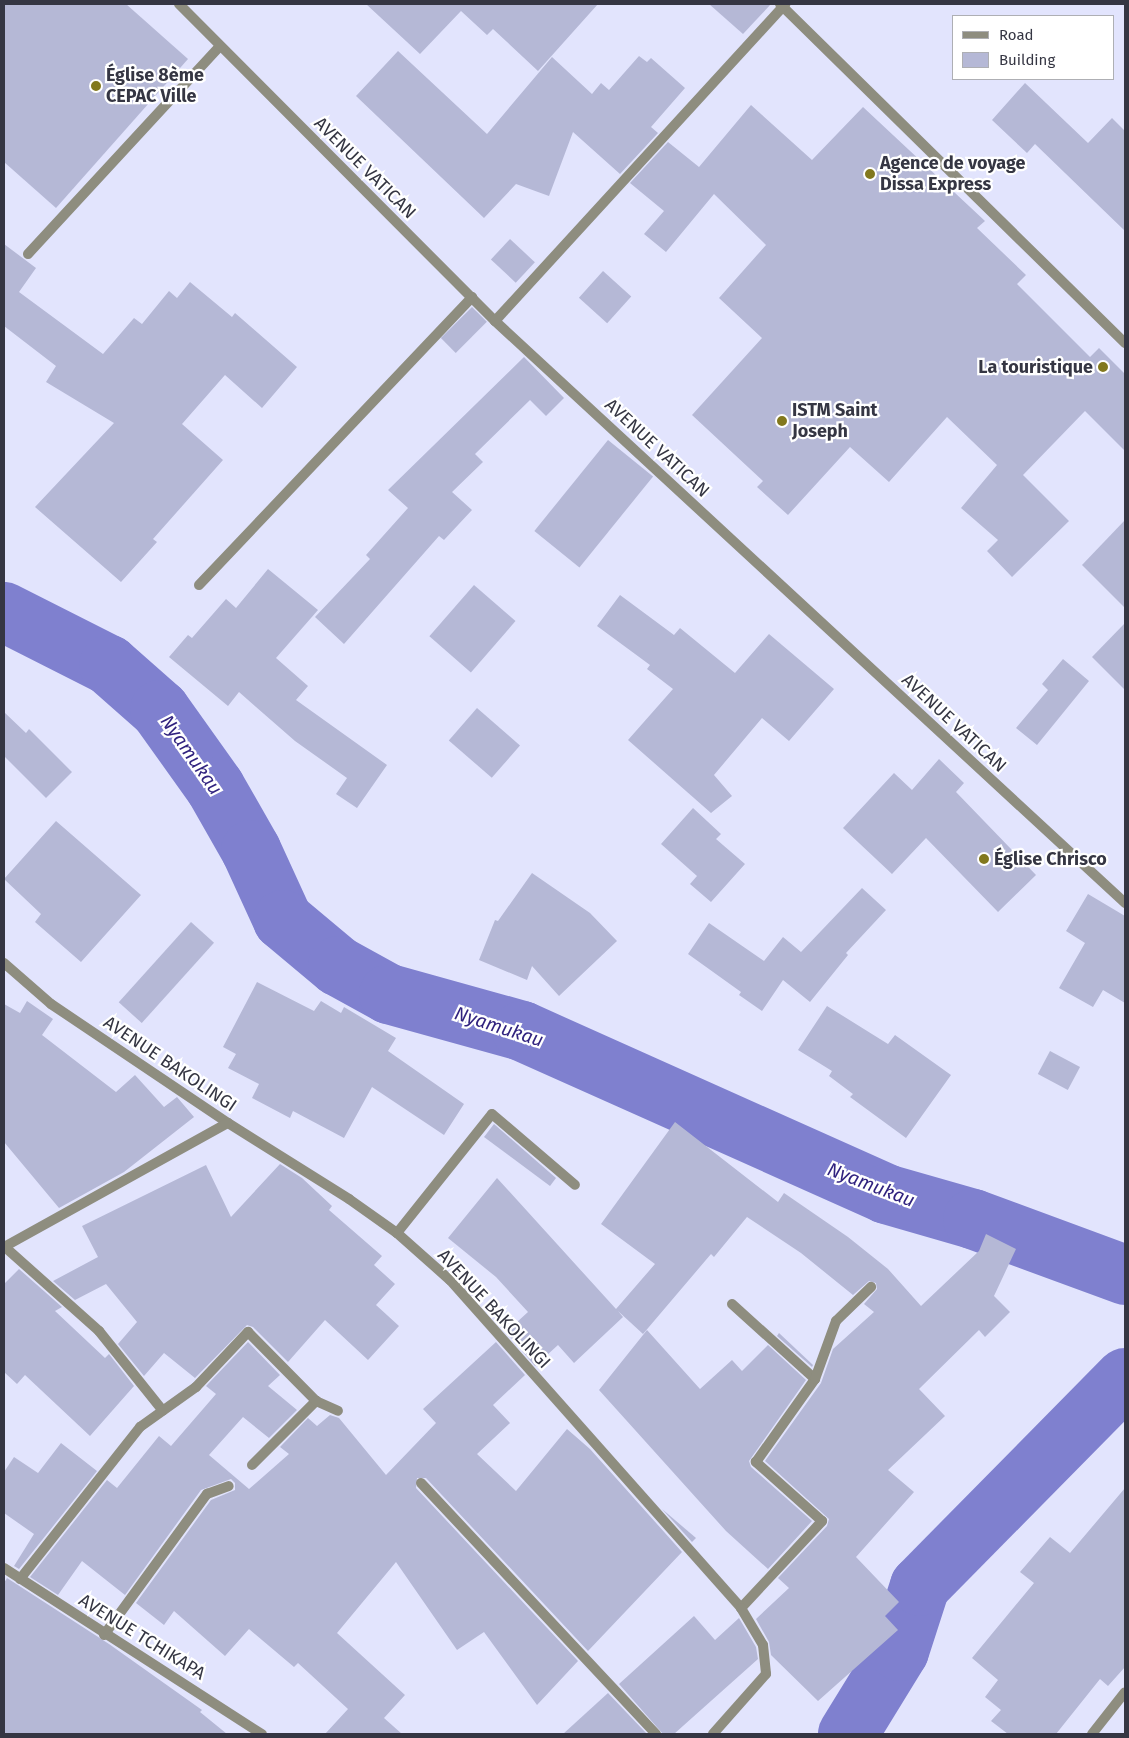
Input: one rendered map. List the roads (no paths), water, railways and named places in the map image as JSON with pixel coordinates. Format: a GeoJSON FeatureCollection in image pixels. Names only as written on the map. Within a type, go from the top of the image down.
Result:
{"type":"FeatureCollection","features":[{"type":"Feature","properties":{"kind":"street","name":"AVENUE VATICAN"},"geometry":{"type":"LineString","coordinates":[[178,4],[495,321],[1125,903]]}},
{"type":"Feature","properties":{"kind":"street"},"geometry":{"type":"LineString","coordinates":[[495,321],[782,5],[1125,343]]}},
{"type":"Feature","properties":{"kind":"street"},"geometry":{"type":"LineString","coordinates":[[28,254],[220,46]]}},
{"type":"Feature","properties":{"kind":"street"},"geometry":{"type":"LineString","coordinates":[[199,585],[472,297]]}},
{"type":"Feature","properties":{"kind":"street","name":"AVENUE BAKOLINGI"},"geometry":{"type":"LineString","coordinates":[[4,963],[50,1004],[228,1123],[349,1199],[397,1233],[450,1280],[741,1608],[763,1645],[766,1674],[713,1734]]}},
{"type":"Feature","properties":{"kind":"street"},"geometry":{"type":"LineString","coordinates":[[397,1233],[492,1114],[575,1185]]}},
{"type":"Feature","properties":{"kind":"street"},"geometry":{"type":"LineString","coordinates":[[163,1411],[99,1331],[5,1247],[228,1123]]}},
{"type":"Feature","properties":{"kind":"street"},"geometry":{"type":"LineString","coordinates":[[741,1608],[822,1521],[756,1462],[815,1378],[836,1321],[871,1287]]}},
{"type":"Feature","properties":{"kind":"street"},"geometry":{"type":"LineString","coordinates":[[732,1304],[815,1378]]}},
{"type":"Feature","properties":{"kind":"street"},"geometry":{"type":"LineString","coordinates":[[20,1579],[140,1427],[196,1387],[248,1332],[316,1401],[338,1411]]}},
{"type":"Feature","properties":{"kind":"street"},"geometry":{"type":"LineString","coordinates":[[252,1465],[316,1401]]}},
{"type":"Feature","properties":{"kind":"street"},"geometry":{"type":"LineString","coordinates":[[421,1483],[656,1734]]}},
{"type":"Feature","properties":{"kind":"street"},"geometry":{"type":"LineString","coordinates":[[104,1635],[207,1494],[228,1486]]}},
{"type":"Feature","properties":{"kind":"street","name":"AVENUE TCHIKAPA"},"geometry":{"type":"LineString","coordinates":[[4,1568],[104,1635],[245,1720],[262,1734]]}},
{"type":"Feature","properties":{"kind":"street"},"geometry":{"type":"LineString","coordinates":[[1092,1734],[1125,1692]]}},
{"type":"Feature","properties":{"kind":"waterway","name":"Nyamukau"},"geometry":{"type":"LineString","coordinates":[[4,612],[109,665],[160,710],[215,787],[251,850],[283,920],[338,966],[389,994],[522,1031],[886,1194],[973,1219],[1125,1275]]}},
{"type":"Feature","properties":{"kind":"waterway","name":"Nyamukau"},"geometry":{"type":"LineString","coordinates":[[848,1734],[899,1651],[920,1586],[1125,1378]]}},
{"type":"Feature","properties":{"kind":"place","name":"Église 8ème CEPAC Ville"},"geometry":{"type":"Point","coordinates":[96,86]}},
{"type":"Feature","properties":{"kind":"place","name":"Agence de voyage Dissa Express"},"geometry":{"type":"Point","coordinates":[870,174]}},
{"type":"Feature","properties":{"kind":"place","name":"La touristique"},"geometry":{"type":"Point","coordinates":[1103,367]}},
{"type":"Feature","properties":{"kind":"place","name":"ISTM Saint Joseph"},"geometry":{"type":"Point","coordinates":[782,421]}},
{"type":"Feature","properties":{"kind":"place","name":"Église Chrisco"},"geometry":{"type":"Point","coordinates":[984,859]}}]}
